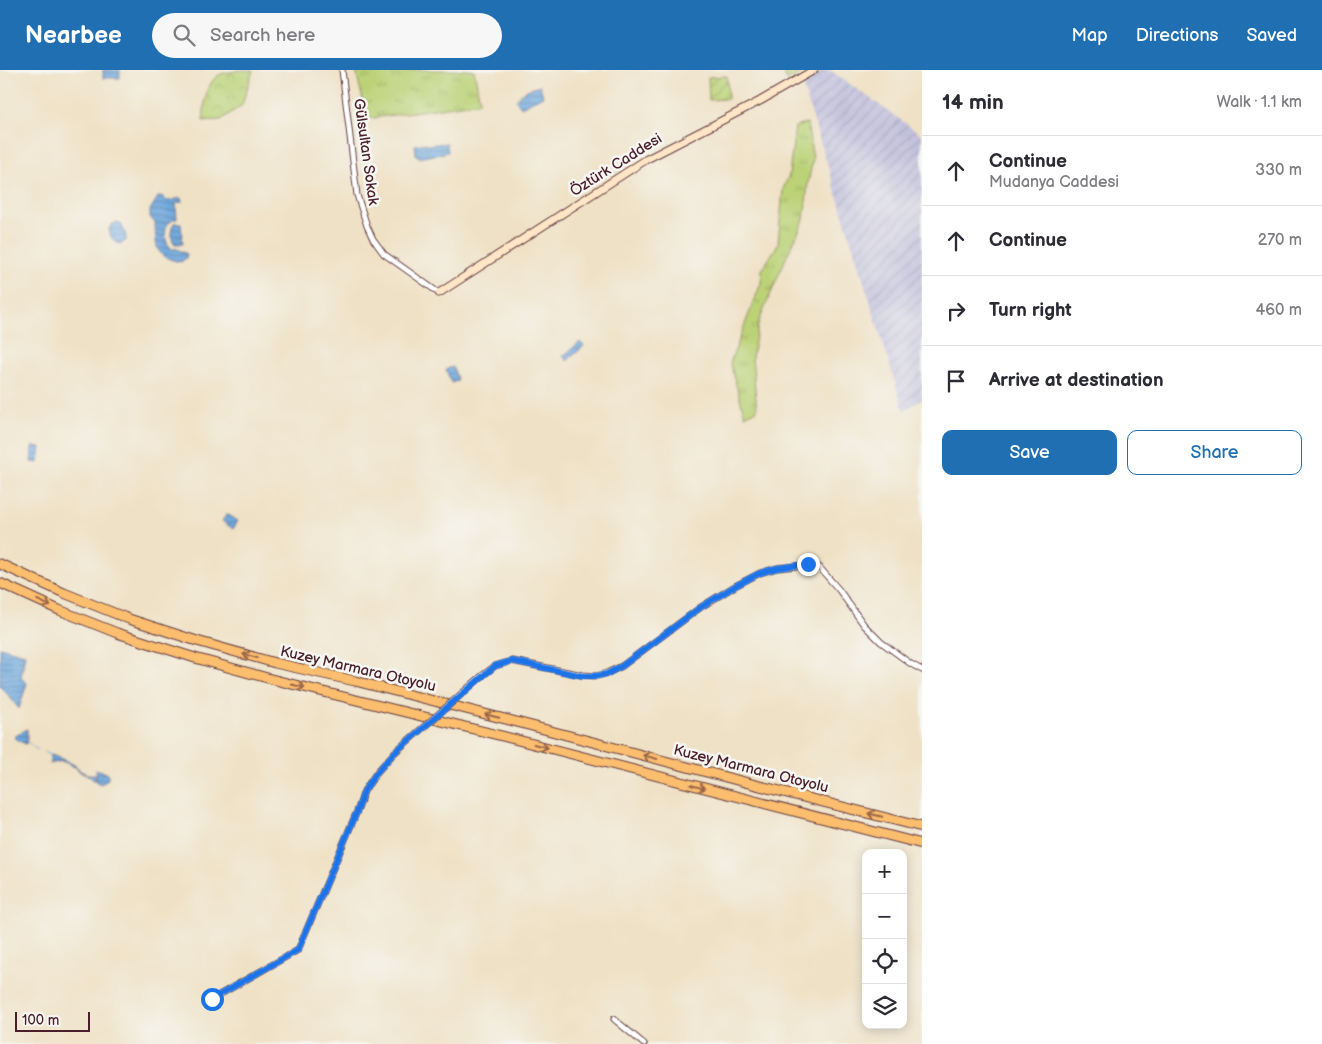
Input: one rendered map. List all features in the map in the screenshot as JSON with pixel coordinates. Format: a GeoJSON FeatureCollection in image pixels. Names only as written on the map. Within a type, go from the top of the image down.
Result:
{"type":"FeatureCollection","features":[{"type":"Feature","properties":{"kind":"highway","name":"Kuzey Marmara Otoyolu"},"geometry":{"type":"LineString","coordinates":[[0,564],[64,593],[129,619],[197,642],[922,826]]}},
{"type":"Feature","properties":{"kind":"highway","name":"Kuzey Marmara Otoyolu"},"geometry":{"type":"LineString","coordinates":[[0,583],[59,610],[195,658],[271,679],[506,737],[922,844]]}},
{"type":"Feature","properties":{"kind":"street","name":"Gülsultan Sokak"},"geometry":{"type":"LineString","coordinates":[[342,70],[357,195],[367,226],[373,239],[384,254],[439,293]]}},
{"type":"Feature","properties":{"kind":"street","name":"Öztürk Caddesi"},"geometry":{"type":"LineString","coordinates":[[439,293],[647,159],[760,101],[814,70]]}},
{"type":"Feature","properties":{"kind":"street"},"geometry":{"type":"LineString","coordinates":[[212,999],[298,950],[364,791],[377,772],[394,753],[495,666],[512,661],[583,676],[607,674],[622,666],[701,607],[743,582],[760,573],[777,568],[808,564],[819,567],[839,590],[864,625],[881,642],[922,670]]}},
{"type":"Feature","properties":{"kind":"street"},"geometry":{"type":"LineString","coordinates":[[614,1019],[644,1044]]}},
{"type":"Feature","properties":{"kind":"shaded area"},"geometry":{"type":"Polygon","coordinates":[[[825,70],[830,70],[922,135],[922,399],[904,411],[802,83],[825,70]]]}},
{"type":"Feature","properties":{"kind":"green space"},"geometry":{"type":"Polygon","coordinates":[[[253,70],[242,105],[221,120],[203,121],[206,96],[210,84],[223,73],[253,70]]]}},
{"type":"Feature","properties":{"kind":"green space"},"geometry":{"type":"Polygon","coordinates":[[[356,70],[474,70],[480,102],[367,119],[356,70]]]}},
{"type":"Feature","properties":{"kind":"green space"},"geometry":{"type":"Polygon","coordinates":[[[782,70],[806,70],[787,81],[782,70]]]}},
{"type":"Feature","properties":{"kind":"green space"},"geometry":{"type":"Polygon","coordinates":[[[727,76],[728,99],[709,100],[708,77],[727,76]]]}},
{"type":"Feature","properties":{"kind":"green space"},"geometry":{"type":"Polygon","coordinates":[[[807,123],[813,159],[804,220],[759,321],[752,357],[757,410],[745,416],[730,363],[761,283],[762,270],[778,244],[783,189],[789,175],[795,127],[807,123]]]}},
{"type":"Feature","properties":{"kind":"water"},"geometry":{"type":"Polygon","coordinates":[[[103,70],[120,70],[120,78],[103,78],[103,70]]]}},
{"type":"Feature","properties":{"kind":"water"},"geometry":{"type":"Polygon","coordinates":[[[540,85],[543,96],[521,107],[516,100],[524,91],[540,85]]]}},
{"type":"Feature","properties":{"kind":"water"},"geometry":{"type":"Polygon","coordinates":[[[426,143],[426,145],[447,143],[448,152],[420,158],[416,155],[415,145],[426,143]]]}},
{"type":"Feature","properties":{"kind":"water"},"geometry":{"type":"Polygon","coordinates":[[[162,196],[167,201],[181,198],[182,202],[176,203],[177,219],[172,220],[170,223],[167,222],[165,234],[166,241],[170,247],[187,254],[186,258],[181,262],[166,257],[158,250],[155,223],[150,217],[150,210],[158,197],[162,196]]]}},
{"type":"Feature","properties":{"kind":"water"},"geometry":{"type":"Polygon","coordinates":[[[117,222],[121,223],[126,236],[126,241],[120,244],[111,237],[109,229],[111,225],[117,222]]]}},
{"type":"Feature","properties":{"kind":"water"},"geometry":{"type":"Polygon","coordinates":[[[174,223],[181,223],[183,244],[175,244],[171,237],[174,223]]]}},
{"type":"Feature","properties":{"kind":"water"},"geometry":{"type":"Polygon","coordinates":[[[580,342],[584,346],[567,361],[563,356],[580,342]]]}},
{"type":"Feature","properties":{"kind":"water"},"geometry":{"type":"Polygon","coordinates":[[[453,367],[458,381],[451,383],[446,369],[453,367]]]}},
{"type":"Feature","properties":{"kind":"water"},"geometry":{"type":"Polygon","coordinates":[[[33,446],[41,447],[39,463],[31,462],[33,446]]]}},
{"type":"Feature","properties":{"kind":"water"},"geometry":{"type":"Polygon","coordinates":[[[227,514],[238,521],[233,529],[222,521],[227,514]]]}},
{"type":"Feature","properties":{"kind":"water"},"geometry":{"type":"Polygon","coordinates":[[[0,647],[25,654],[21,678],[27,683],[19,709],[0,687],[0,647]]]}},
{"type":"Feature","properties":{"kind":"water"},"geometry":{"type":"Polygon","coordinates":[[[27,729],[26,744],[14,737],[27,729]]]}},
{"type":"Feature","properties":{"kind":"water"},"geometry":{"type":"Polygon","coordinates":[[[50,755],[68,761],[80,771],[95,774],[96,780],[62,761],[50,764],[50,755]]]}},
{"type":"Feature","properties":{"kind":"water"},"geometry":{"type":"Polygon","coordinates":[[[96,770],[108,774],[108,779],[105,782],[100,784],[97,782],[96,770]]]}},
{"type":"Feature","properties":{"kind":"waterway"},"geometry":{"type":"LineString","coordinates":[[27,741],[38,750]]}},
{"type":"Feature","properties":{"kind":"waterway"},"geometry":{"type":"LineString","coordinates":[[45,752],[50,755]]}},
{"type":"Feature","properties":{"kind":"route"},"geometry":{"type":"LineString","coordinates":[[212,999],[298,950],[364,791],[377,772],[394,753],[495,666],[512,661],[583,676],[607,674],[622,666],[701,607],[735,586],[760,573],[777,568],[808,564]]}}]}
